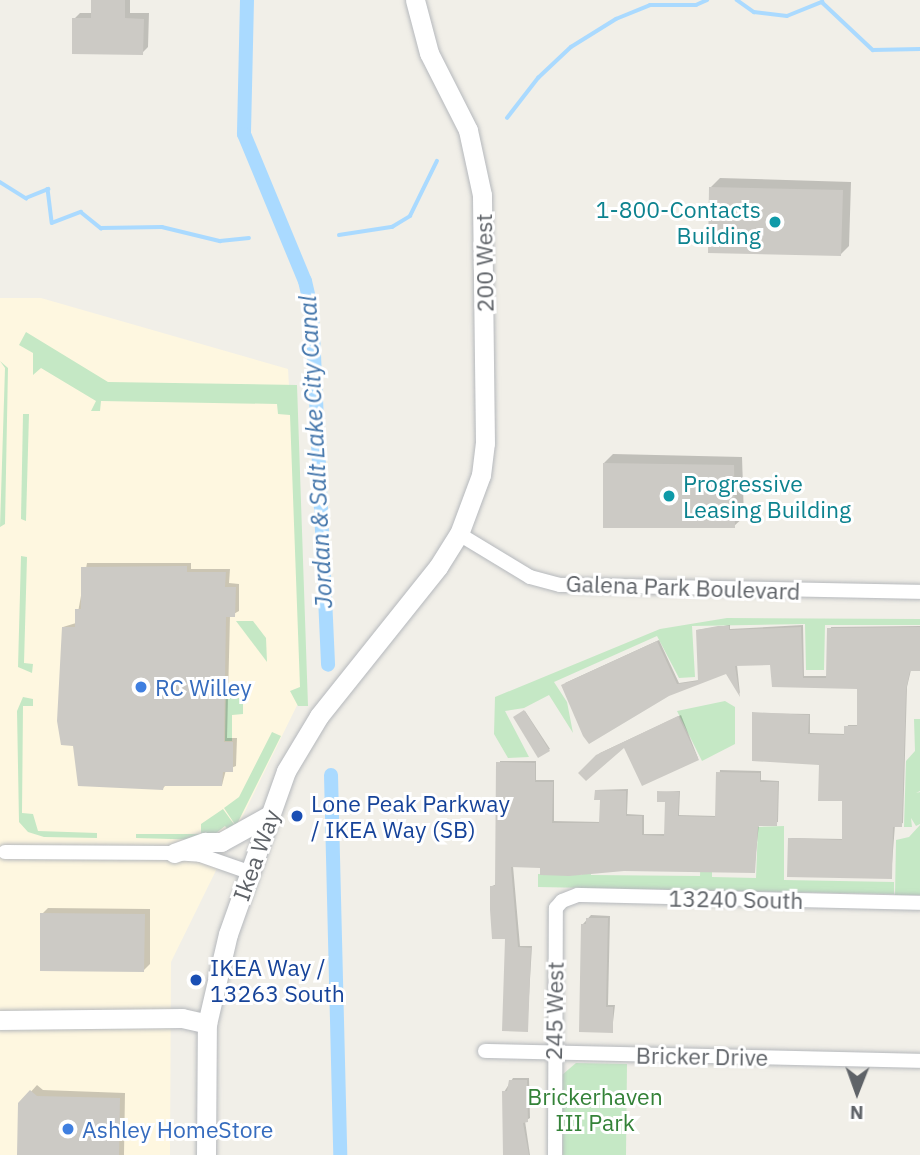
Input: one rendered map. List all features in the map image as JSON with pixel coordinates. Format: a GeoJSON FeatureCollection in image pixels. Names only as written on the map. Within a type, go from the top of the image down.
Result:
{"type":"FeatureCollection","features":[{"type":"Feature","properties":{"kind":"main road","name":"200 West"},"geometry":{"type":"LineString","coordinates":[[415,0],[429,53],[468,130],[482,195],[485,443],[478,487],[459,534]]}},
{"type":"Feature","properties":{"kind":"main road","name":"Ikea Way"},"geometry":{"type":"LineString","coordinates":[[206,1155],[207,1024],[228,934],[286,771],[318,716],[459,534]]}},
{"type":"Feature","properties":{"kind":"main road"},"geometry":{"type":"LineString","coordinates":[[174,853],[205,842],[221,842],[270,815]]}},
{"type":"Feature","properties":{"kind":"main road"},"geometry":{"type":"LineString","coordinates":[[0,1020],[182,1018],[207,1024]]}},
{"type":"Feature","properties":{"kind":"street","name":"Galena Park Boulevard"},"geometry":{"type":"LineString","coordinates":[[459,534],[530,577],[561,585],[920,592]]}},
{"type":"Feature","properties":{"kind":"street"},"geometry":{"type":"LineString","coordinates":[[5,852],[200,855],[249,872]]}},
{"type":"Feature","properties":{"kind":"street","name":"13240 South"},"geometry":{"type":"LineString","coordinates":[[556,908],[562,901],[578,895],[920,903]]}},
{"type":"Feature","properties":{"kind":"street","name":"245 West"},"geometry":{"type":"LineString","coordinates":[[555,1155],[553,1052],[556,908]]}},
{"type":"Feature","properties":{"kind":"street","name":"Bricker Drive"},"geometry":{"type":"LineString","coordinates":[[485,1051],[920,1060]]}},
{"type":"Feature","properties":{"kind":"shaded area"},"geometry":{"type":"Polygon","coordinates":[[[0,298],[41,298],[288,369],[307,685],[171,962],[170,1155],[0,1155],[0,298]]]}},
{"type":"Feature","properties":{"kind":"green space"},"geometry":{"type":"Polygon","coordinates":[[[26,332],[108,382],[297,385],[308,706],[298,706],[290,691],[300,687],[290,415],[278,414],[277,404],[101,401],[100,411],[91,411],[96,401],[41,368],[33,375],[33,353],[19,345],[26,332]]]}},
{"type":"Feature","properties":{"kind":"green space"},"geometry":{"type":"Polygon","coordinates":[[[0,361],[8,368],[5,524],[0,527],[5,368],[0,361]]]}},
{"type":"Feature","properties":{"kind":"green space"},"geometry":{"type":"Polygon","coordinates":[[[23,414],[29,414],[26,521],[21,519],[23,414]]]}},
{"type":"Feature","properties":{"kind":"green space"},"geometry":{"type":"Polygon","coordinates":[[[21,556],[27,557],[24,663],[33,664],[32,673],[18,667],[21,556]]]}},
{"type":"Feature","properties":{"kind":"green space"},"geometry":{"type":"Polygon","coordinates":[[[727,618],[920,619],[920,625],[825,625],[824,670],[806,670],[805,624],[692,626],[695,677],[679,678],[657,636],[554,682],[567,702],[573,733],[549,695],[524,708],[505,711],[529,757],[508,758],[494,734],[495,697],[660,629],[727,618]]]}},
{"type":"Feature","properties":{"kind":"green space"},"geometry":{"type":"Polygon","coordinates":[[[236,621],[253,621],[266,638],[267,662],[236,621]]]}},
{"type":"Feature","properties":{"kind":"green space"},"geometry":{"type":"Polygon","coordinates":[[[226,682],[243,703],[243,714],[232,715],[232,741],[225,741],[226,682]]]}},
{"type":"Feature","properties":{"kind":"green space"},"geometry":{"type":"Polygon","coordinates":[[[23,697],[33,699],[33,706],[23,706],[22,813],[33,814],[38,831],[97,833],[97,838],[44,837],[28,832],[19,822],[17,711],[23,697]]]}},
{"type":"Feature","properties":{"kind":"green space"},"geometry":{"type":"Polygon","coordinates":[[[725,701],[735,707],[735,744],[702,761],[677,711],[725,701]]]}},
{"type":"Feature","properties":{"kind":"green space"},"geometry":{"type":"Polygon","coordinates":[[[914,719],[920,719],[920,791],[916,793],[920,792],[920,824],[916,826],[911,818],[912,827],[904,827],[906,761],[915,751],[914,719]]]}},
{"type":"Feature","properties":{"kind":"green space"},"geometry":{"type":"Polygon","coordinates":[[[272,732],[281,736],[236,826],[224,808],[239,797],[272,732]]]}},
{"type":"Feature","properties":{"kind":"green space"},"geometry":{"type":"Polygon","coordinates":[[[223,809],[236,827],[230,832],[225,826],[207,840],[136,838],[136,834],[201,834],[201,824],[223,809]]]}},
{"type":"Feature","properties":{"kind":"green space"},"geometry":{"type":"Polygon","coordinates":[[[583,823],[591,827],[591,875],[700,876],[701,828],[712,829],[712,877],[756,878],[758,827],[784,826],[784,880],[894,882],[894,894],[538,887],[538,874],[582,875],[583,823]]]}},
{"type":"Feature","properties":{"kind":"green space"},"geometry":{"type":"Polygon","coordinates":[[[920,825],[920,895],[895,895],[896,840],[909,837],[920,825]]]}},
{"type":"Feature","properties":{"kind":"green space","name":"Brickerhaven III Park"},"geometry":{"type":"Polygon","coordinates":[[[576,1063],[627,1064],[626,1155],[563,1155],[562,1075],[576,1063]]]}},
{"type":"Feature","properties":{"kind":"building"},"geometry":{"type":"Polygon","coordinates":[[[91,0],[125,0],[125,18],[144,19],[143,55],[72,54],[72,18],[91,18],[91,0]]]}},
{"type":"Feature","properties":{"kind":"building","name":"1-800-Contacts Building"},"geometry":{"type":"Polygon","coordinates":[[[709,187],[843,190],[841,256],[708,253],[709,187]]]}},
{"type":"Feature","properties":{"kind":"building","name":"Progressive Leasing Building"},"geometry":{"type":"Polygon","coordinates":[[[603,463],[734,465],[735,528],[603,528],[603,463]]]}},
{"type":"Feature","properties":{"kind":"building","name":"RC Willey"},"geometry":{"type":"Polygon","coordinates":[[[187,566],[187,572],[226,572],[225,587],[236,587],[235,617],[226,617],[224,742],[233,742],[233,772],[223,772],[222,786],[164,786],[163,790],[78,786],[73,746],[61,745],[57,721],[62,627],[75,627],[75,609],[81,609],[81,567],[187,566]]]}},
{"type":"Feature","properties":{"kind":"building"},"geometry":{"type":"Polygon","coordinates":[[[729,626],[729,630],[801,627],[803,678],[826,678],[827,628],[920,627],[920,671],[910,671],[906,690],[902,827],[893,827],[892,879],[787,877],[788,838],[842,840],[842,801],[818,801],[819,765],[752,761],[752,712],[809,715],[808,734],[844,735],[844,726],[857,726],[857,689],[772,687],[770,665],[735,666],[740,697],[726,674],[669,696],[589,744],[583,736],[561,685],[657,641],[677,684],[698,681],[696,630],[729,626]]]}},
{"type":"Feature","properties":{"kind":"building"},"geometry":{"type":"Polygon","coordinates":[[[524,710],[550,751],[538,758],[513,717],[524,710]]]}},
{"type":"Feature","properties":{"kind":"building"},"geometry":{"type":"Polygon","coordinates":[[[678,716],[699,760],[642,786],[624,748],[586,781],[578,773],[596,755],[678,716]]]}},
{"type":"Feature","properties":{"kind":"building"},"geometry":{"type":"Polygon","coordinates":[[[496,762],[535,763],[535,782],[553,782],[552,823],[599,823],[600,800],[594,800],[595,790],[626,791],[626,816],[642,816],[642,835],[664,836],[665,802],[657,802],[657,791],[679,792],[678,816],[715,817],[716,772],[760,773],[760,782],[778,782],[777,826],[758,826],[755,873],[624,871],[569,876],[540,875],[540,868],[511,867],[518,947],[531,948],[528,1032],[502,1031],[505,939],[492,939],[490,910],[490,886],[495,886],[496,762]]]}},
{"type":"Feature","properties":{"kind":"building"},"geometry":{"type":"Polygon","coordinates":[[[40,913],[145,914],[144,972],[40,971],[40,913]]]}},
{"type":"Feature","properties":{"kind":"building"},"geometry":{"type":"Polygon","coordinates":[[[586,918],[608,918],[606,1007],[613,1007],[613,1033],[579,1032],[581,924],[586,924],[586,918]]]}},
{"type":"Feature","properties":{"kind":"building"},"geometry":{"type":"Polygon","coordinates":[[[509,1080],[527,1080],[528,1122],[523,1123],[529,1155],[503,1155],[502,1091],[507,1091],[509,1080]]]}},
{"type":"Feature","properties":{"kind":"building","name":"Ashley HomeStore"},"geometry":{"type":"Polygon","coordinates":[[[30,1090],[37,1096],[120,1098],[119,1155],[17,1155],[18,1103],[30,1090]]]}},
{"type":"Feature","properties":{"kind":"waterway","name":"Jordan & Salt Lake City Canal"},"geometry":{"type":"LineString","coordinates":[[247,0],[244,134],[305,281],[312,311],[328,665]]}},
{"type":"Feature","properties":{"kind":"waterway"},"geometry":{"type":"LineString","coordinates":[[507,118],[538,78],[571,47],[616,19],[650,5],[696,5],[707,0]]}},
{"type":"Feature","properties":{"kind":"waterway"},"geometry":{"type":"LineString","coordinates":[[737,0],[754,12],[787,16],[822,2],[873,50],[920,49]]}},
{"type":"Feature","properties":{"kind":"waterway"},"geometry":{"type":"LineString","coordinates":[[339,235],[392,227],[410,216],[437,161]]}},
{"type":"Feature","properties":{"kind":"waterway"},"geometry":{"type":"LineString","coordinates":[[0,182],[26,198],[48,189],[52,223],[81,212],[101,228],[162,227],[220,241],[249,238]]}},
{"type":"Feature","properties":{"kind":"waterway","name":"Jordan & Salt Lake City Canal"},"geometry":{"type":"LineString","coordinates":[[331,775],[340,1155]]}},
{"type":"Feature","properties":{"kind":"place","name":"1-800-Contacts Building"},"geometry":{"type":"Point","coordinates":[775,222]}},
{"type":"Feature","properties":{"kind":"place","name":"Progressive Leasing Building"},"geometry":{"type":"Point","coordinates":[669,496]}},
{"type":"Feature","properties":{"kind":"place","name":"RC Willey"},"geometry":{"type":"Point","coordinates":[141,687]}},
{"type":"Feature","properties":{"kind":"place","name":"Lone Peak Parkway / IKEA Way (SB)"},"geometry":{"type":"Point","coordinates":[297,816]}},
{"type":"Feature","properties":{"kind":"place","name":"IKEA Way / 13263 South"},"geometry":{"type":"Point","coordinates":[196,980]}},
{"type":"Feature","properties":{"kind":"place","name":"Ashley HomeStore"},"geometry":{"type":"Point","coordinates":[68,1129]}}]}
